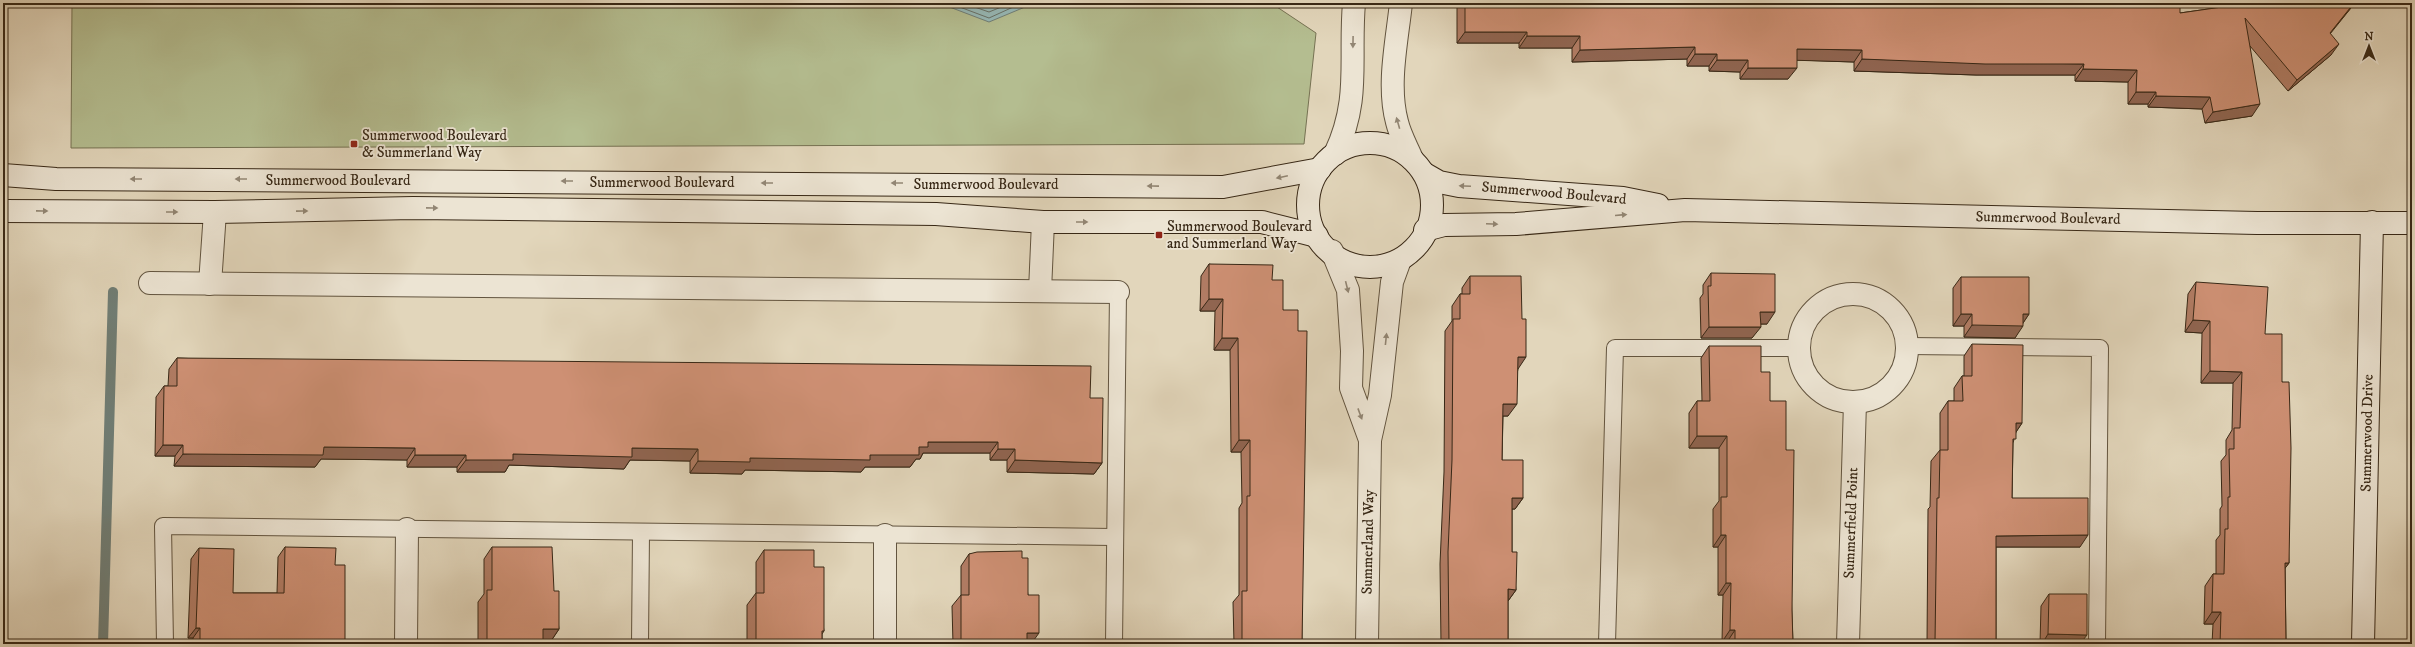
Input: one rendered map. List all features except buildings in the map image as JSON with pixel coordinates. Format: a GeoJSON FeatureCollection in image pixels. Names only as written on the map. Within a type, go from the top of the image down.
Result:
{"type":"FeatureCollection","features":[{"type":"Feature","properties":{"kind":"street"},"geometry":{"type":"LineString","coordinates":[[1354,3],[1351,110],[1346,131],[1328,162],[1313,182],[1307,205],[1308,215],[1324,243],[1355,266],[1382,266],[1400,260],[1417,247],[1430,220],[1433,200],[1397,123],[1394,106],[1393,81],[1401,3]]}},
{"type":"Feature","properties":{"kind":"street"},"geometry":{"type":"LineString","coordinates":[[1328,162],[1364,142],[1378,142],[1392,147],[1418,166]]}},
{"type":"Feature","properties":{"kind":"street","name":"Summerwood Boulevard"},"geometry":{"type":"LineString","coordinates":[[3,175],[56,179],[1224,187],[1328,162]]}},
{"type":"Feature","properties":{"kind":"street","name":"Summerwood Boulevard"},"geometry":{"type":"LineString","coordinates":[[1418,166],[1439,182],[1459,186],[1623,198],[1685,210]]}},
{"type":"Feature","properties":{"kind":"street","name":"Summerwood Boulevard"},"geometry":{"type":"LineString","coordinates":[[3,211],[215,212],[413,208],[936,214],[1043,222],[1262,222],[1324,243]]}},
{"type":"Feature","properties":{"kind":"street","name":"Summerwood Boulevard"},"geometry":{"type":"LineString","coordinates":[[1426,230],[1444,225],[1516,224],[1685,210],[2257,223],[2412,223]]}},
{"type":"Feature","properties":{"kind":"street"},"geometry":{"type":"LineString","coordinates":[[210,284],[215,212]]}},
{"type":"Feature","properties":{"kind":"street"},"geometry":{"type":"LineString","coordinates":[[1040,291],[1043,222]]}},
{"type":"Feature","properties":{"kind":"street","name":"Summerwood Drive"},"geometry":{"type":"LineString","coordinates":[[2363,644],[2372,222]]}},
{"type":"Feature","properties":{"kind":"street","name":"Summerland Way"},"geometry":{"type":"LineString","coordinates":[[1324,243],[1348,290],[1352,351],[1351,388],[1370,440]]}},
{"type":"Feature","properties":{"kind":"street","name":"Summerland Way"},"geometry":{"type":"LineString","coordinates":[[1367,644],[1370,440],[1380,395],[1392,282],[1400,260]]}},
{"type":"Feature","properties":{"kind":"street"},"geometry":{"type":"LineString","coordinates":[[150,283],[1118,292]]}},
{"type":"Feature","properties":{"kind":"street"},"geometry":{"type":"LineString","coordinates":[[1851,293],[1868,295],[1884,303],[1896,315],[1904,330],[1907,346],[1905,363],[1898,379],[1886,391],[1871,399],[1855,402],[1837,400],[1822,393],[1809,381],[1801,366],[1798,348],[1800,332],[1808,316],[1820,304],[1834,296],[1851,293]]}},
{"type":"Feature","properties":{"kind":"street","name":"Summerfield Point"},"geometry":{"type":"LineString","coordinates":[[1848,644],[1855,402]]}},
{"type":"Feature","properties":{"kind":"street"},"geometry":{"type":"LineString","coordinates":[[406,644],[407,529]]}},
{"type":"Feature","properties":{"kind":"street"},"geometry":{"type":"LineString","coordinates":[[885,534],[885,644]]}},
{"type":"Feature","properties":{"kind":"lane"},"geometry":{"type":"LineString","coordinates":[[1114,644],[1114,537],[1118,292]]}},
{"type":"Feature","properties":{"kind":"lane"},"geometry":{"type":"LineString","coordinates":[[1907,346],[2100,348],[2097,644]]}},
{"type":"Feature","properties":{"kind":"lane"},"geometry":{"type":"LineString","coordinates":[[1607,644],[1615,348],[1798,348]]}},
{"type":"Feature","properties":{"kind":"lane"},"geometry":{"type":"LineString","coordinates":[[165,644],[163,526],[1114,537]]}},
{"type":"Feature","properties":{"kind":"lane"},"geometry":{"type":"LineString","coordinates":[[640,644],[641,532]]}},
{"type":"Feature","properties":{"kind":"green space"},"geometry":{"type":"Polygon","coordinates":[[[72,3],[1271,3],[1316,33],[1304,144],[71,148],[72,3]]]}},
{"type":"Feature","properties":{"kind":"water"},"geometry":{"type":"Polygon","coordinates":[[[939,3],[1026,3],[1025,7],[989,22],[939,3]]]}},
{"type":"Feature","properties":{"kind":"waterway"},"geometry":{"type":"LineString","coordinates":[[103,644],[113,292]]}},
{"type":"Feature","properties":{"kind":"place","name":"Summerwood Boulevard & Summerland Way"},"geometry":{"type":"Point","coordinates":[354,144]}},
{"type":"Feature","properties":{"kind":"place","name":"Summerwood Boulevard and Summerland Way"},"geometry":{"type":"Point","coordinates":[1159,235]}}]}
